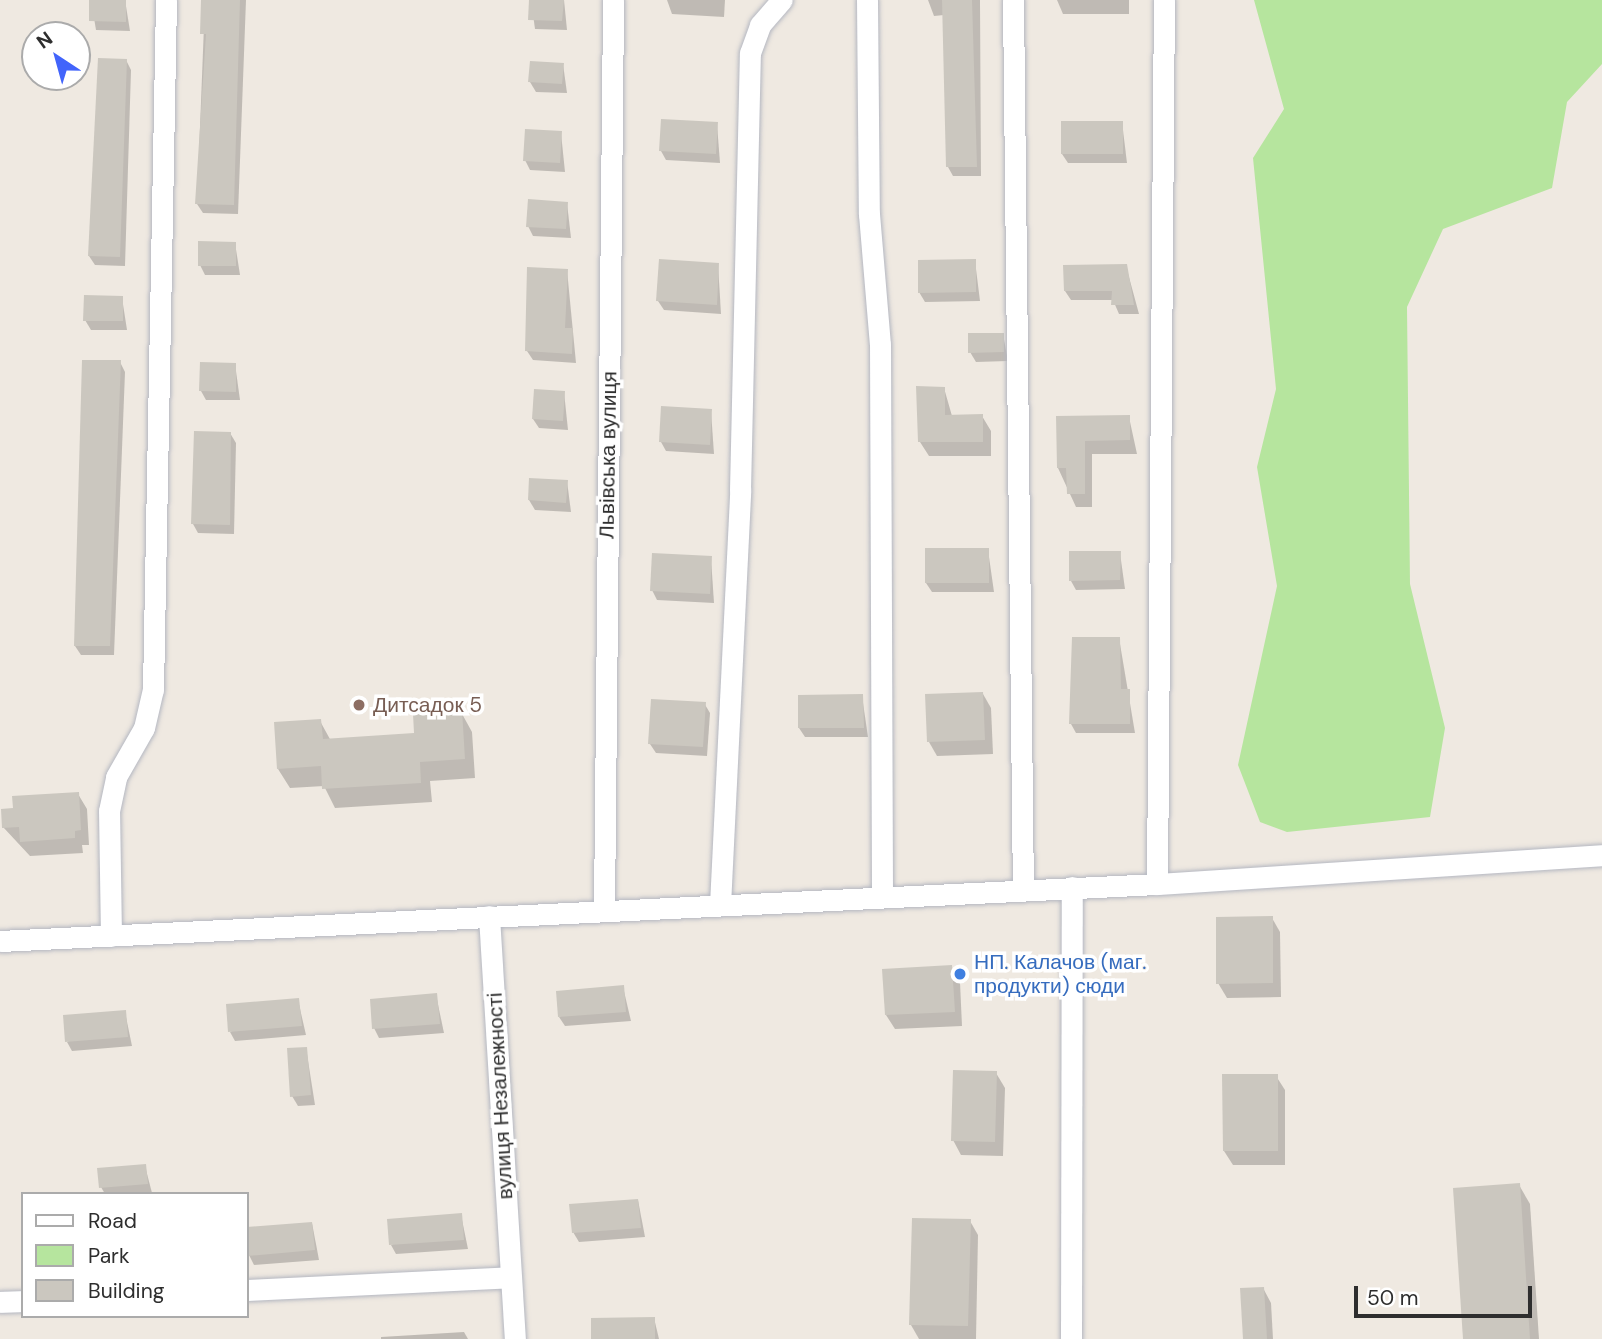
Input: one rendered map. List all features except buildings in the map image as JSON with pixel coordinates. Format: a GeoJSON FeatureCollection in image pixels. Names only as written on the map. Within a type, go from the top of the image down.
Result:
{"type":"FeatureCollection","features":[{"type":"Feature","properties":{"kind":"street"},"geometry":{"type":"LineString","coordinates":[[111,936],[109,811],[116,777],[144,728],[153,690],[166,0]]}},
{"type":"Feature","properties":{"kind":"street","name":"Львівська вулиця"},"geometry":{"type":"LineString","coordinates":[[604,910],[612,0]]}},
{"type":"Feature","properties":{"kind":"street"},"geometry":{"type":"LineString","coordinates":[[720,905],[740,490],[750,53],[760,25],[782,0]]}},
{"type":"Feature","properties":{"kind":"street"},"geometry":{"type":"LineString","coordinates":[[867,0],[869,214],[880,344],[882,897]]}},
{"type":"Feature","properties":{"kind":"street"},"geometry":{"type":"LineString","coordinates":[[1013,0],[1023,890]]}},
{"type":"Feature","properties":{"kind":"street"},"geometry":{"type":"LineString","coordinates":[[1157,884],[1164,0]]}},
{"type":"Feature","properties":{"kind":"street"},"geometry":{"type":"LineString","coordinates":[[0,941],[1157,884],[1602,855]]}},
{"type":"Feature","properties":{"kind":"street"},"geometry":{"type":"LineString","coordinates":[[1071,1339],[1072,887]]}},
{"type":"Feature","properties":{"kind":"street","name":"вулиця Незалежності"},"geometry":{"type":"LineString","coordinates":[[489,916],[515,1339]]}},
{"type":"Feature","properties":{"kind":"street"},"geometry":{"type":"LineString","coordinates":[[248,1290],[510,1277]]}},
{"type":"Feature","properties":{"kind":"street"},"geometry":{"type":"LineString","coordinates":[[0,1302],[21,1301]]}},
{"type":"Feature","properties":{"kind":"green space"},"geometry":{"type":"Polygon","coordinates":[[[1254,0],[1602,0],[1602,64],[1567,102],[1552,188],[1443,229],[1407,307],[1410,584],[1445,728],[1430,817],[1287,832],[1260,822],[1238,765],[1277,586],[1257,467],[1276,389],[1253,158],[1284,109],[1254,0]]]}},
{"type":"Feature","properties":{"kind":"place","name":"Дитсадок 5"},"geometry":{"type":"Point","coordinates":[359,705]}},
{"type":"Feature","properties":{"kind":"place","name":"НП. Калачов (маг. продукти) сюди"},"geometry":{"type":"Point","coordinates":[960,974]}}]}
